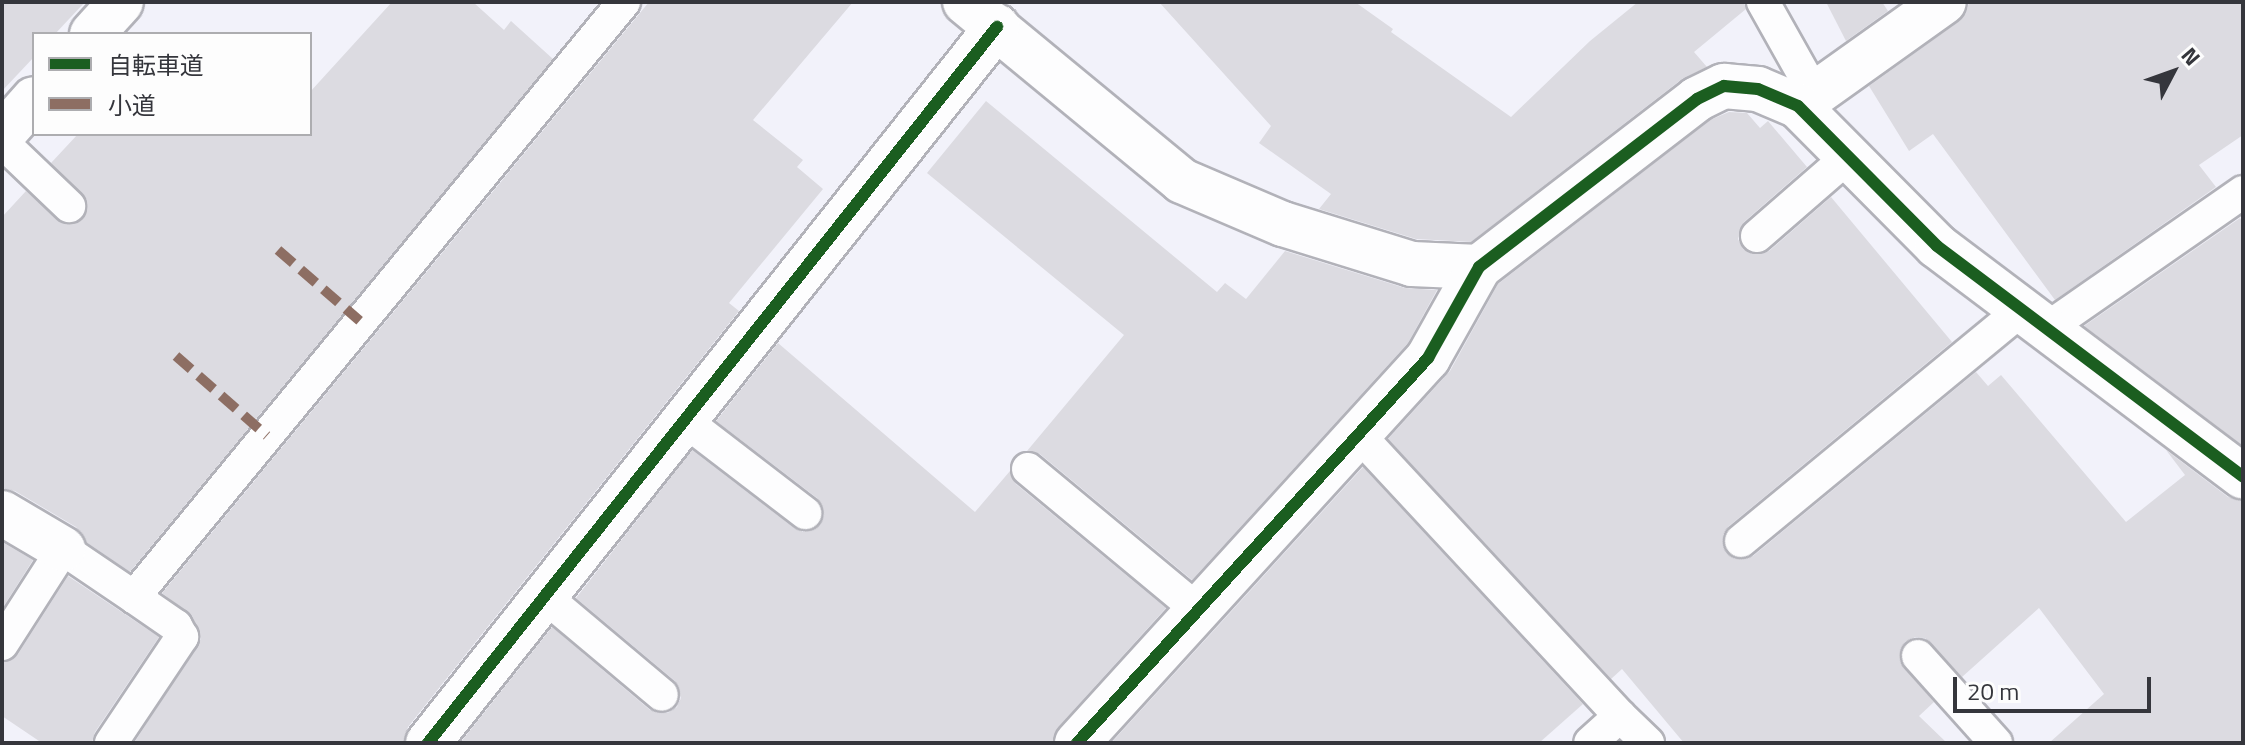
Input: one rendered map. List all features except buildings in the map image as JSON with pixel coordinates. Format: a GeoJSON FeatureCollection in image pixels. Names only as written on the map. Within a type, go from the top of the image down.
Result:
{"type":"FeatureCollection","features":[{"type":"Feature","properties":{"kind":"street"},"geometry":{"type":"LineString","coordinates":[[94,32],[121,2]]}},
{"type":"Feature","properties":{"kind":"street"},"geometry":{"type":"LineString","coordinates":[[1806,100],[1944,2]]}},
{"type":"Feature","properties":{"kind":"street"},"geometry":{"type":"LineString","coordinates":[[428,743],[684,420],[981,14],[1182,181],[1283,224],[1412,264],[1479,267]]}},
{"type":"Feature","properties":{"kind":"street"},"geometry":{"type":"LineString","coordinates":[[1077,743],[1428,358],[1479,267],[1697,99],[1724,86],[1758,89],[1806,100],[1848,157],[1937,246],[2243,477]]}},
{"type":"Feature","properties":{"kind":"street"},"geometry":{"type":"LineString","coordinates":[[2,135],[32,101]]}},
{"type":"Feature","properties":{"kind":"street"},"geometry":{"type":"LineString","coordinates":[[2,513],[63,549]]}},
{"type":"Feature","properties":{"kind":"lane"},"geometry":{"type":"LineString","coordinates":[[134,597],[624,2]]}},
{"type":"Feature","properties":{"kind":"lane"},"geometry":{"type":"LineString","coordinates":[[1763,2],[1806,100]]}},
{"type":"Feature","properties":{"kind":"lane"},"geometry":{"type":"LineString","coordinates":[[2,142],[69,206]]}},
{"type":"Feature","properties":{"kind":"lane"},"geometry":{"type":"LineString","coordinates":[[1757,236],[1848,157]]}},
{"type":"Feature","properties":{"kind":"lane"},"geometry":{"type":"LineString","coordinates":[[1741,541],[2034,319],[2243,192]]}},
{"type":"Feature","properties":{"kind":"lane"},"geometry":{"type":"LineString","coordinates":[[684,420],[805,513]]}},
{"type":"Feature","properties":{"kind":"lane"},"geometry":{"type":"LineString","coordinates":[[1358,434],[1648,743]]}},
{"type":"Feature","properties":{"kind":"lane"},"geometry":{"type":"LineString","coordinates":[[1028,469],[1198,610]]}},
{"type":"Feature","properties":{"kind":"lane"},"geometry":{"type":"LineString","coordinates":[[2,644],[63,549],[176,626],[182,637],[111,743]]}},
{"type":"Feature","properties":{"kind":"lane"},"geometry":{"type":"LineString","coordinates":[[543,595],[662,695]]}},
{"type":"Feature","properties":{"kind":"lane"},"geometry":{"type":"LineString","coordinates":[[1918,656],[1996,743]]}},
{"type":"Feature","properties":{"kind":"lane"},"geometry":{"type":"LineString","coordinates":[[1590,743],[1620,716]]}},
{"type":"Feature","properties":{"kind":"marked path"},"geometry":{"type":"LineString","coordinates":[[278,250],[360,321]]}},
{"type":"Feature","properties":{"kind":"marked path"},"geometry":{"type":"LineString","coordinates":[[176,356],[267,436]]}},
{"type":"Feature","properties":{"kind":"cycle path"},"geometry":{"type":"LineString","coordinates":[[428,743],[997,27]]}},
{"type":"Feature","properties":{"kind":"cycle path"},"geometry":{"type":"LineString","coordinates":[[1077,743],[1428,358],[1479,267],[1697,99],[1724,86],[1758,89],[1798,106],[1937,246],[2243,477]]}}]}
